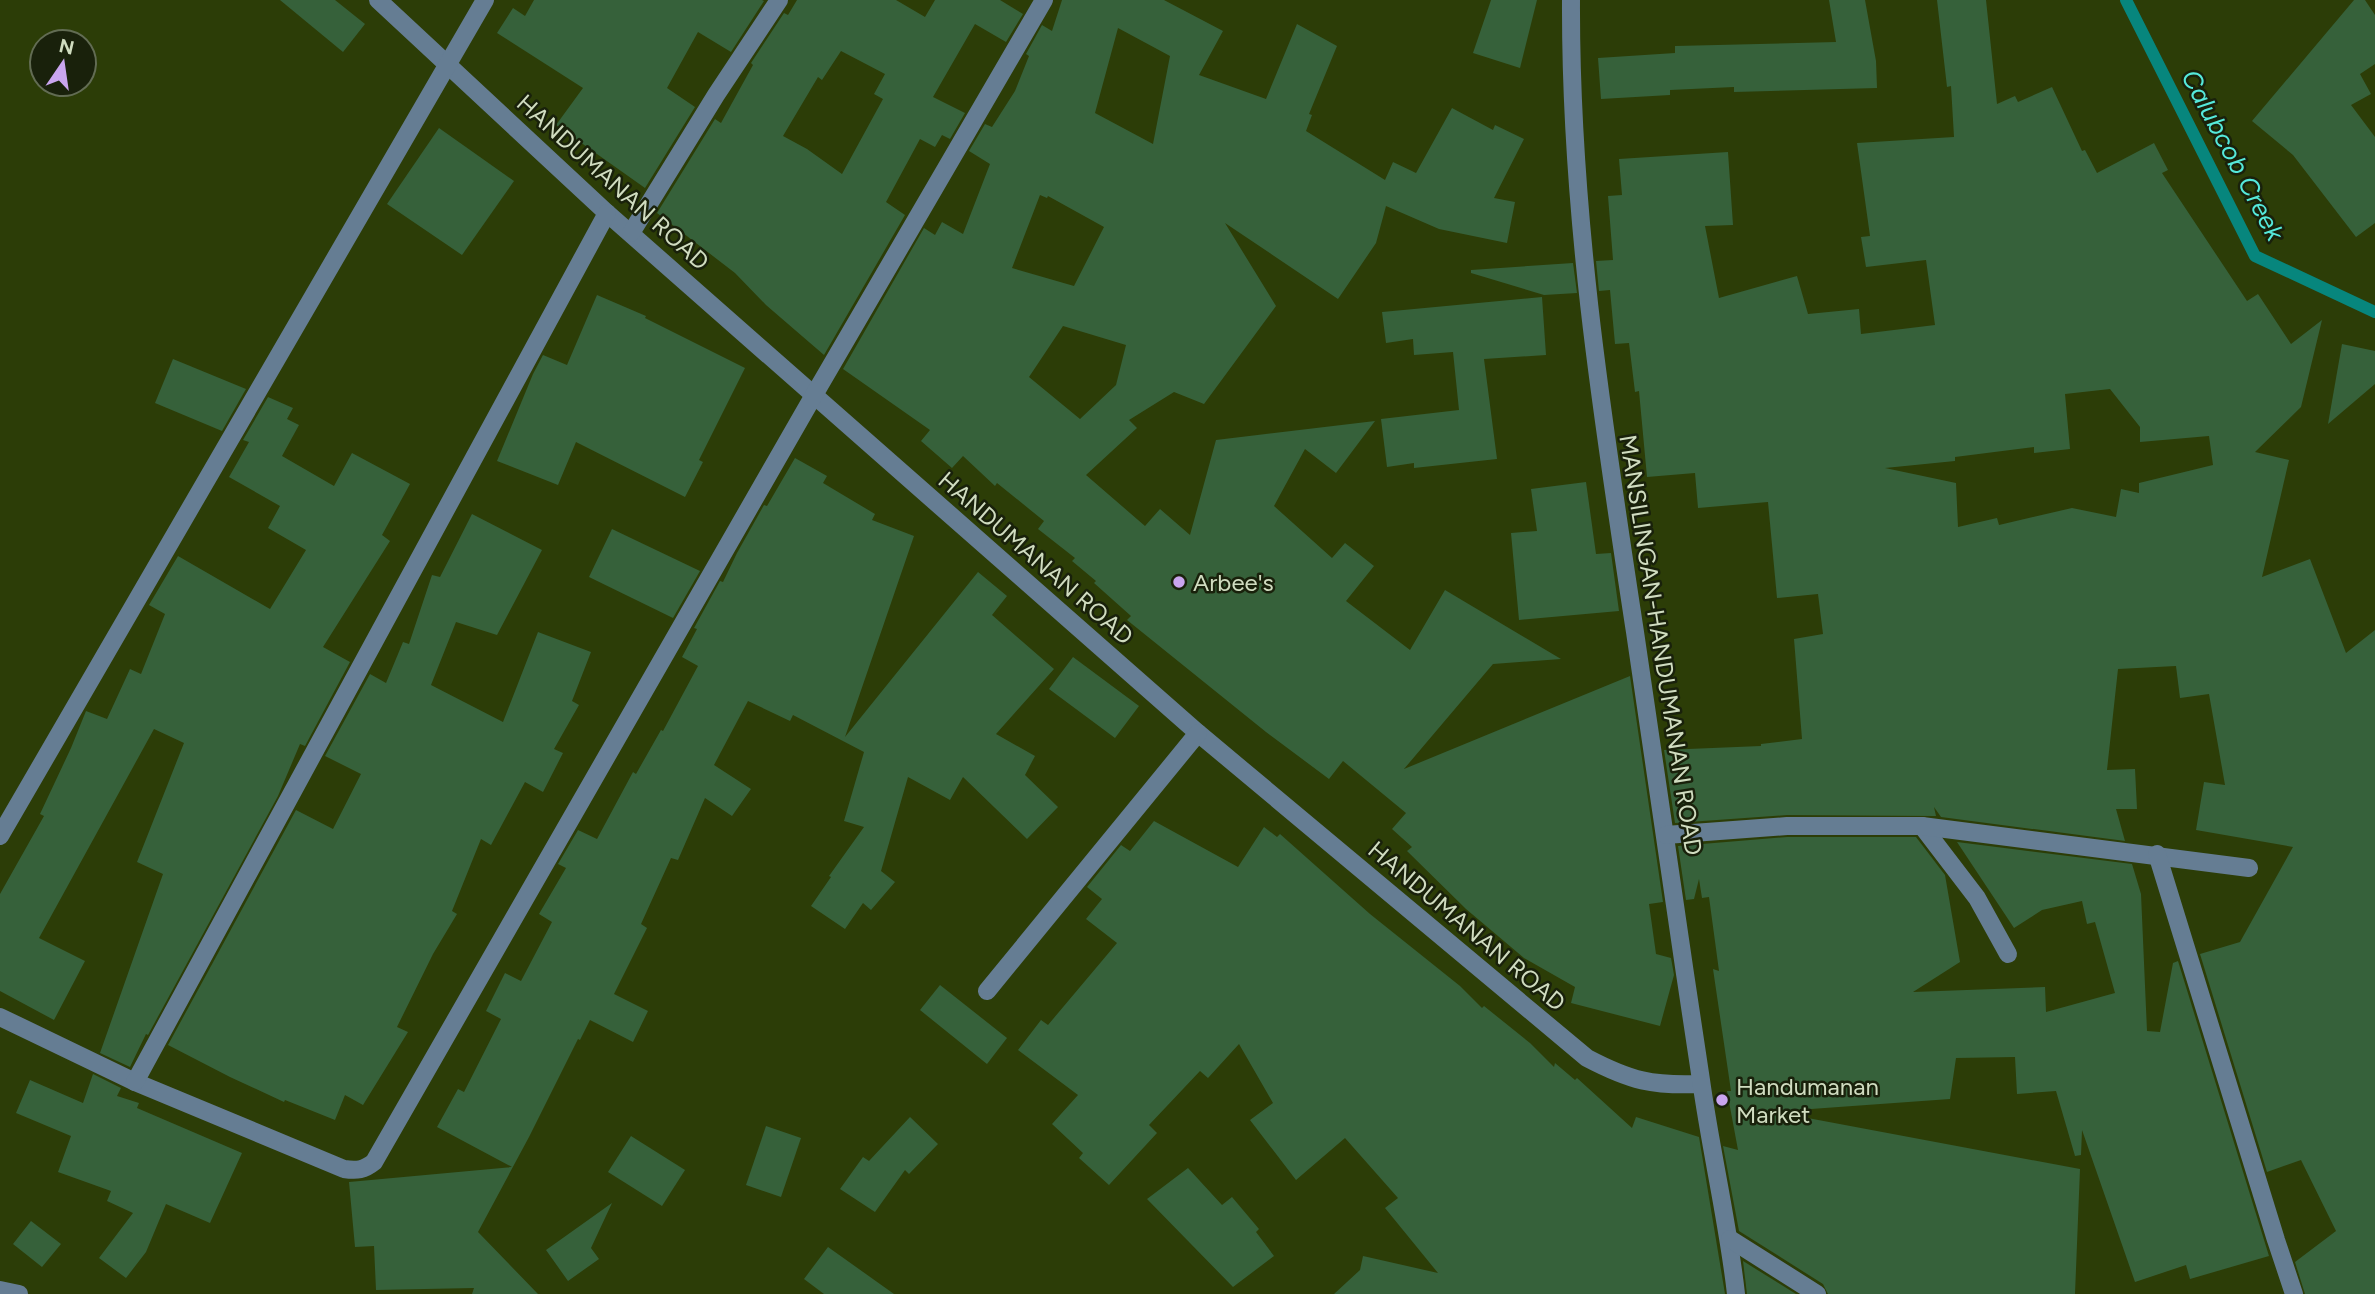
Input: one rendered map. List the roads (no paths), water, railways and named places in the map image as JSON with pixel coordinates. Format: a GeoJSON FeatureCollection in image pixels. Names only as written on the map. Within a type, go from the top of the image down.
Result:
{"type":"FeatureCollection","features":[{"type":"Feature","properties":{"kind":"street","name":"HANDUMANAN ROAD"},"geometry":{"type":"LineString","coordinates":[[378,0],[607,213],[1198,733],[1587,1058],[1613,1072],[1641,1082],[1667,1086],[1701,1084]]}},
{"type":"Feature","properties":{"kind":"street"},"geometry":{"type":"LineString","coordinates":[[0,836],[485,0]]}},
{"type":"Feature","properties":{"kind":"street"},"geometry":{"type":"LineString","coordinates":[[631,233],[716,95],[779,0]]}},
{"type":"Feature","properties":{"kind":"street"},"geometry":{"type":"LineString","coordinates":[[0,1017],[135,1082],[344,1169],[365,1169],[374,1162],[1044,0]]}},
{"type":"Feature","properties":{"kind":"street","name":"MANSILINGAN-HANDUMANAN ROAD"},"geometry":{"type":"LineString","coordinates":[[1572,0],[1575,152],[1598,393],[1701,1084],[1730,1239],[1736,1294]]}},
{"type":"Feature","properties":{"kind":"street"},"geometry":{"type":"LineString","coordinates":[[135,1082],[607,213]]}},
{"type":"Feature","properties":{"kind":"street"},"geometry":{"type":"LineString","coordinates":[[987,992],[1198,733]]}},
{"type":"Feature","properties":{"kind":"street"},"geometry":{"type":"LineString","coordinates":[[1666,835],[1787,826],[1922,826],[2249,868]]}},
{"type":"Feature","properties":{"kind":"street"},"geometry":{"type":"LineString","coordinates":[[1922,826],[1977,898],[2008,954]]}},
{"type":"Feature","properties":{"kind":"street"},"geometry":{"type":"LineString","coordinates":[[2157,855],[2294,1294]]}},
{"type":"Feature","properties":{"kind":"street"},"geometry":{"type":"LineString","coordinates":[[1730,1239],[1817,1294]]}},
{"type":"Feature","properties":{"kind":"street"},"geometry":{"type":"LineString","coordinates":[[0,1290],[19,1294]]}},
{"type":"Feature","properties":{"kind":"waterway","name":"Calubcob Creek"},"geometry":{"type":"LineString","coordinates":[[2126,0],[2255,256],[2375,312]]}},
{"type":"Feature","properties":{"kind":"place","name":"Arbee's"},"geometry":{"type":"Point","coordinates":[1179,582]}},
{"type":"Feature","properties":{"kind":"place","name":"Handumanan Market"},"geometry":{"type":"Point","coordinates":[1722,1100]}}]}
